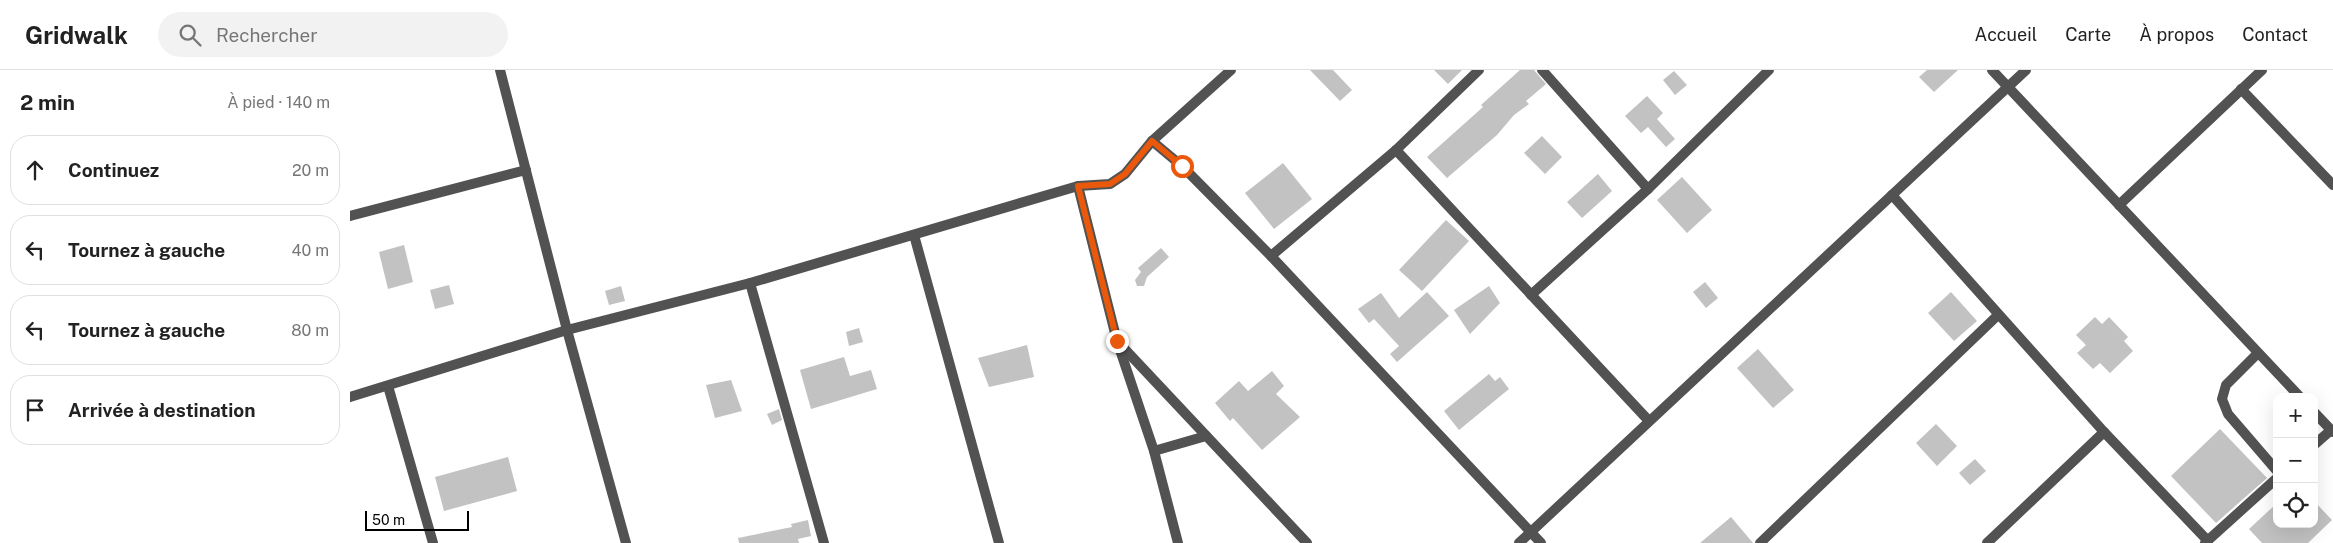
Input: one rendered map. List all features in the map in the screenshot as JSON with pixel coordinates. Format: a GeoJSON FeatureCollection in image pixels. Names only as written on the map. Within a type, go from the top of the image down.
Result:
{"type":"FeatureCollection","features":[{"type":"Feature","properties":{"kind":"street"},"geometry":{"type":"LineString","coordinates":[[500,70],[567,330],[626,543]]}},
{"type":"Feature","properties":{"kind":"street"},"geometry":{"type":"LineString","coordinates":[[350,397],[567,330],[750,283],[1078,186],[1110,184],[1125,174],[1152,141],[1231,70]]}},
{"type":"Feature","properties":{"kind":"street"},"geometry":{"type":"LineString","coordinates":[[1271,256],[1396,150],[1479,70]]}},
{"type":"Feature","properties":{"kind":"street"},"geometry":{"type":"LineString","coordinates":[[1542,70],[1648,189]]}},
{"type":"Feature","properties":{"kind":"street"},"geometry":{"type":"LineString","coordinates":[[1992,70],[2296,393]]}},
{"type":"Feature","properties":{"kind":"street"},"geometry":{"type":"LineString","coordinates":[[1519,543],[2026,70]]}},
{"type":"Feature","properties":{"kind":"street"},"geometry":{"type":"LineString","coordinates":[[2119,205],[2262,70]]}},
{"type":"Feature","properties":{"kind":"street"},"geometry":{"type":"LineString","coordinates":[[1531,295],[1648,189],[1765,71]]}},
{"type":"Feature","properties":{"kind":"street"},"geometry":{"type":"LineString","coordinates":[[2240,89],[2333,185]]}},
{"type":"Feature","properties":{"kind":"street"},"geometry":{"type":"LineString","coordinates":[[1152,141],[1182,166],[1271,256],[1541,543]]}},
{"type":"Feature","properties":{"kind":"street"},"geometry":{"type":"LineString","coordinates":[[1396,150],[1649,421]]}},
{"type":"Feature","properties":{"kind":"street"},"geometry":{"type":"LineString","coordinates":[[350,216],[526,170]]}},
{"type":"Feature","properties":{"kind":"street"},"geometry":{"type":"LineString","coordinates":[[1078,186],[1117,341],[1154,451],[1178,543]]}},
{"type":"Feature","properties":{"kind":"street"},"geometry":{"type":"LineString","coordinates":[[1892,195],[1998,315],[2206,542],[2273,482]]}},
{"type":"Feature","properties":{"kind":"street"},"geometry":{"type":"LineString","coordinates":[[914,235],[999,543]]}},
{"type":"Feature","properties":{"kind":"street"},"geometry":{"type":"LineString","coordinates":[[750,283],[824,543]]}},
{"type":"Feature","properties":{"kind":"street"},"geometry":{"type":"LineString","coordinates":[[1764,542],[1998,315]]}},
{"type":"Feature","properties":{"kind":"street"},"geometry":{"type":"LineString","coordinates":[[1117,341],[1307,543]]}},
{"type":"Feature","properties":{"kind":"street"},"geometry":{"type":"LineString","coordinates":[[2258,353],[2226,385],[2222,399],[2228,414],[2273,466]]}},
{"type":"Feature","properties":{"kind":"street"},"geometry":{"type":"LineString","coordinates":[[388,386],[433,543]]}},
{"type":"Feature","properties":{"kind":"street"},"geometry":{"type":"LineString","coordinates":[[2318,416],[2332,431],[2318,442]]}},
{"type":"Feature","properties":{"kind":"street"},"geometry":{"type":"LineString","coordinates":[[1987,543],[2104,432]]}},
{"type":"Feature","properties":{"kind":"street"},"geometry":{"type":"LineString","coordinates":[[1154,451],[1206,436]]}},
{"type":"Feature","properties":{"kind":"building"},"geometry":{"type":"Polygon","coordinates":[[[1310,70],[1333,70],[1352,90],[1340,101],[1310,70]]]}},
{"type":"Feature","properties":{"kind":"building"},"geometry":{"type":"Polygon","coordinates":[[[1434,70],[1462,70],[1448,84],[1434,70]]]}},
{"type":"Feature","properties":{"kind":"building"},"geometry":{"type":"Polygon","coordinates":[[[1520,70],[1534,70],[1546,84],[1526,101],[1529,104],[1514,115],[1497,135],[1447,178],[1427,157],[1483,107],[1481,105],[1520,70]]]}},
{"type":"Feature","properties":{"kind":"building"},"geometry":{"type":"Polygon","coordinates":[[[1927,70],[1958,70],[1934,92],[1919,77],[1927,70]]]}},
{"type":"Feature","properties":{"kind":"building"},"geometry":{"type":"Polygon","coordinates":[[[1674,71],[1687,85],[1675,95],[1663,80],[1674,71]]]}},
{"type":"Feature","properties":{"kind":"building"},"geometry":{"type":"Polygon","coordinates":[[[1647,96],[1663,113],[1657,119],[1675,139],[1666,147],[1648,127],[1641,133],[1625,116],[1647,96]]]}},
{"type":"Feature","properties":{"kind":"building"},"geometry":{"type":"Polygon","coordinates":[[[1542,136],[1562,157],[1545,174],[1524,153],[1542,136]]]}},
{"type":"Feature","properties":{"kind":"building"},"geometry":{"type":"Polygon","coordinates":[[[1283,163],[1312,199],[1274,229],[1245,193],[1283,163]]]}},
{"type":"Feature","properties":{"kind":"building"},"geometry":{"type":"Polygon","coordinates":[[[1598,174],[1612,191],[1582,218],[1567,202],[1598,174]]]}},
{"type":"Feature","properties":{"kind":"building"},"geometry":{"type":"Polygon","coordinates":[[[1682,177],[1712,210],[1687,233],[1657,200],[1682,177]]]}},
{"type":"Feature","properties":{"kind":"building"},"geometry":{"type":"Polygon","coordinates":[[[1446,220],[1469,241],[1422,291],[1399,270],[1446,220]]]}},
{"type":"Feature","properties":{"kind":"building"},"geometry":{"type":"Polygon","coordinates":[[[404,245],[413,282],[388,289],[379,252],[404,245]]]}},
{"type":"Feature","properties":{"kind":"building"},"geometry":{"type":"Polygon","coordinates":[[[1161,248],[1169,257],[1147,277],[1144,286],[1137,286],[1135,280],[1141,272],[1138,268],[1161,248]]]}},
{"type":"Feature","properties":{"kind":"building"},"geometry":{"type":"Polygon","coordinates":[[[1705,282],[1718,298],[1706,308],[1693,292],[1705,282]]]}},
{"type":"Feature","properties":{"kind":"building"},"geometry":{"type":"Polygon","coordinates":[[[449,285],[454,304],[435,309],[430,290],[449,285]]]}},
{"type":"Feature","properties":{"kind":"building"},"geometry":{"type":"Polygon","coordinates":[[[621,286],[625,301],[609,305],[605,291],[621,286]]]}},
{"type":"Feature","properties":{"kind":"building"},"geometry":{"type":"Polygon","coordinates":[[[1489,286],[1500,303],[1470,334],[1454,310],[1489,286]]]}},
{"type":"Feature","properties":{"kind":"building"},"geometry":{"type":"Polygon","coordinates":[[[1427,292],[1449,316],[1397,362],[1390,354],[1399,346],[1374,319],[1369,323],[1358,309],[1381,293],[1399,318],[1427,292]]]}},
{"type":"Feature","properties":{"kind":"building"},"geometry":{"type":"Polygon","coordinates":[[[1951,292],[1977,321],[1954,341],[1928,313],[1951,292]]]}},
{"type":"Feature","properties":{"kind":"building"},"geometry":{"type":"Polygon","coordinates":[[[2095,317],[2102,324],[2109,317],[2128,337],[2124,341],[2133,351],[2110,373],[2100,363],[2093,369],[2077,353],[2086,345],[2076,335],[2095,317]]]}},
{"type":"Feature","properties":{"kind":"building"},"geometry":{"type":"Polygon","coordinates":[[[859,328],[863,342],[849,346],[846,332],[859,328]]]}},
{"type":"Feature","properties":{"kind":"building"},"geometry":{"type":"Polygon","coordinates":[[[1027,345],[1034,377],[989,387],[978,358],[1027,345]]]}},
{"type":"Feature","properties":{"kind":"building"},"geometry":{"type":"Polygon","coordinates":[[[1758,349],[1794,390],[1773,408],[1737,368],[1758,349]]]}},
{"type":"Feature","properties":{"kind":"building"},"geometry":{"type":"Polygon","coordinates":[[[844,357],[850,376],[871,370],[877,389],[811,409],[800,370],[844,357]]]}},
{"type":"Feature","properties":{"kind":"building"},"geometry":{"type":"Polygon","coordinates":[[[1272,371],[1284,386],[1276,394],[1300,417],[1262,450],[1233,418],[1230,421],[1215,403],[1239,381],[1248,391],[1272,371]]]}},
{"type":"Feature","properties":{"kind":"building"},"geometry":{"type":"Polygon","coordinates":[[[1489,374],[1495,381],[1500,377],[1509,389],[1459,430],[1444,411],[1489,374]]]}},
{"type":"Feature","properties":{"kind":"building"},"geometry":{"type":"Polygon","coordinates":[[[731,380],[742,411],[715,418],[706,385],[731,380]]]}},
{"type":"Feature","properties":{"kind":"building"},"geometry":{"type":"Polygon","coordinates":[[[779,409],[782,420],[772,425],[767,414],[779,409]]]}},
{"type":"Feature","properties":{"kind":"building"},"geometry":{"type":"Polygon","coordinates":[[[1936,424],[1957,446],[1937,466],[1916,443],[1936,424]]]}},
{"type":"Feature","properties":{"kind":"building"},"geometry":{"type":"Polygon","coordinates":[[[2220,429],[2267,478],[2216,523],[2171,476],[2220,429]]]}},
{"type":"Feature","properties":{"kind":"building"},"geometry":{"type":"Polygon","coordinates":[[[508,457],[517,491],[444,511],[435,477],[508,457]]]}},
{"type":"Feature","properties":{"kind":"building"},"geometry":{"type":"Polygon","coordinates":[[[1975,459],[1986,471],[1970,485],[1959,473],[1975,459]]]}},
{"type":"Feature","properties":{"kind":"building"},"geometry":{"type":"Polygon","coordinates":[[[2318,505],[2332,520],[2308,543],[2262,543],[2249,529],[2273,507],[2273,528],[2318,528],[2318,505]]]}},
{"type":"Feature","properties":{"kind":"building"},"geometry":{"type":"Polygon","coordinates":[[[1731,517],[1753,543],[1700,543],[1731,517]]]}},
{"type":"Feature","properties":{"kind":"building"},"geometry":{"type":"Polygon","coordinates":[[[808,520],[811,536],[798,539],[799,543],[739,543],[738,538],[792,527],[791,524],[808,520]]]}},
{"type":"Feature","properties":{"kind":"route"},"geometry":{"type":"LineString","coordinates":[[1117,341],[1078,186],[1110,184],[1125,174],[1152,141],[1182,166]]}}]}
